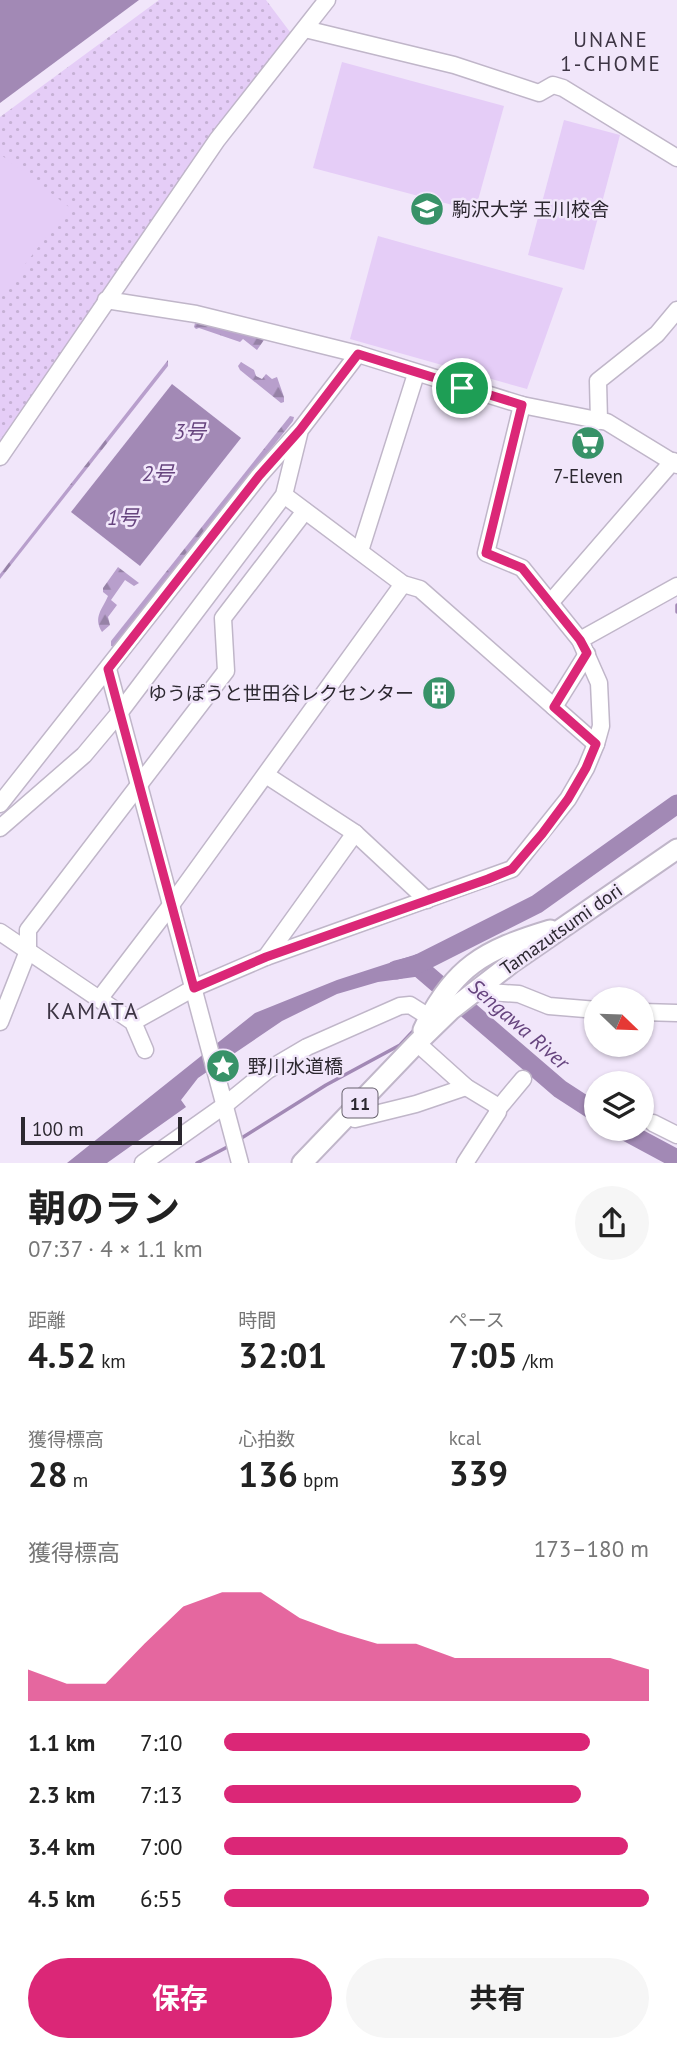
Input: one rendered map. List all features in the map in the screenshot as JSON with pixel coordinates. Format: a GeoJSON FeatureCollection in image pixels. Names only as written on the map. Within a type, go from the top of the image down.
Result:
{"type":"FeatureCollection","features":[{"type":"Feature","properties":{"kind":"main road","name":"Tamazutsumi dori"},"geometry":{"type":"LineString","coordinates":[[302,1163],[451,1010],[513,961],[568,926],[677,849]]}},
{"type":"Feature","properties":{"kind":"main road","name":"11"},"geometry":{"type":"LineString","coordinates":[[416,1043],[436,1002],[472,962],[514,941],[568,926]]}},
{"type":"Feature","properties":{"kind":"street"},"geometry":{"type":"LineString","coordinates":[[0,457],[217,140],[327,0]]}},
{"type":"Feature","properties":{"kind":"street"},"geometry":{"type":"LineString","coordinates":[[305,29],[454,65],[539,93],[552,85],[563,88],[677,158]]}},
{"type":"Feature","properties":{"kind":"street"},"geometry":{"type":"LineString","coordinates":[[106,300],[196,314],[358,354],[522,405],[607,422],[675,463],[550,603]]}},
{"type":"Feature","properties":{"kind":"street"},"geometry":{"type":"LineString","coordinates":[[599,421],[598,381],[657,334],[677,310]]}},
{"type":"Feature","properties":{"kind":"street"},"geometry":{"type":"LineString","coordinates":[[0,804],[358,354]]}},
{"type":"Feature","properties":{"kind":"street"},"geometry":{"type":"LineString","coordinates":[[359,551],[416,374]]}},
{"type":"Feature","properties":{"kind":"street"},"geometry":{"type":"LineString","coordinates":[[133,1022],[194,988],[266,957],[512,869],[568,799],[586,768],[601,726],[599,683],[583,647],[522,568],[486,553],[522,405]]}},
{"type":"Feature","properties":{"kind":"street"},"geometry":{"type":"LineString","coordinates":[[0,828],[84,755],[120,712],[284,495],[300,430]]}},
{"type":"Feature","properties":{"kind":"street"},"geometry":{"type":"LineString","coordinates":[[284,495],[403,584],[420,589],[596,744]]}},
{"type":"Feature","properties":{"kind":"street"},"geometry":{"type":"LineString","coordinates":[[0,1022],[28,951],[28,930],[226,671],[223,618],[305,511]]}},
{"type":"Feature","properties":{"kind":"street"},"geometry":{"type":"LineString","coordinates":[[100,998],[171,905],[403,584]]}},
{"type":"Feature","properties":{"kind":"street"},"geometry":{"type":"LineString","coordinates":[[554,707],[583,647],[677,586]]}},
{"type":"Feature","properties":{"kind":"street"},"geometry":{"type":"LineString","coordinates":[[108,669],[237,1149]]}},
{"type":"Feature","properties":{"kind":"street"},"geometry":{"type":"LineString","coordinates":[[266,775],[355,833],[427,900]]}},
{"type":"Feature","properties":{"kind":"street"},"geometry":{"type":"LineString","coordinates":[[266,957],[355,833]]}},
{"type":"Feature","properties":{"kind":"street"},"geometry":{"type":"LineString","coordinates":[[0,932],[133,1022],[145,1050]]}},
{"type":"Feature","properties":{"kind":"street"},"geometry":{"type":"LineString","coordinates":[[476,990],[519,994],[549,1006],[584,1009]]}},
{"type":"Feature","properties":{"kind":"street"},"geometry":{"type":"LineString","coordinates":[[143,1163],[225,1105],[268,1070],[307,1047],[407,1004],[429,1017]]}},
{"type":"Feature","properties":{"kind":"street"},"geometry":{"type":"LineString","coordinates":[[654,1012],[677,1013]]}},
{"type":"Feature","properties":{"kind":"street"},"geometry":{"type":"LineString","coordinates":[[416,1043],[466,1087],[498,1109]]}},
{"type":"Feature","properties":{"kind":"street"},"geometry":{"type":"LineString","coordinates":[[465,1163],[498,1109],[523,1079]]}},
{"type":"Feature","properties":{"kind":"street"},"geometry":{"type":"LineString","coordinates":[[349,1114],[355,1119],[416,1104],[466,1087]]}},
{"type":"Feature","properties":{"kind":"street"},"geometry":{"type":"LineString","coordinates":[[654,1124],[677,1135]]}},
{"type":"Feature","properties":{"kind":"shaded area"},"geometry":{"type":"Polygon","coordinates":[[[159,0],[266,0],[293,36],[157,212],[117,276],[0,445],[0,117],[159,0]]]}},
{"type":"Feature","properties":{"kind":"shaded area"},"geometry":{"type":"Polygon","coordinates":[[[342,62],[504,106],[475,211],[313,168],[342,62]]]}},
{"type":"Feature","properties":{"kind":"shaded area"},"geometry":{"type":"Polygon","coordinates":[[[564,120],[620,135],[584,270],[528,255],[564,120]]]}},
{"type":"Feature","properties":{"kind":"shaded area"},"geometry":{"type":"Polygon","coordinates":[[[0,154],[69,207],[0,297],[0,154]]]}},
{"type":"Feature","properties":{"kind":"shaded area"},"geometry":{"type":"Polygon","coordinates":[[[378,236],[563,288],[527,389],[350,339],[378,236]]]}},
{"type":"Feature","properties":{"kind":"green space"},"geometry":{"type":"Polygon","coordinates":[[[195,323],[264,340],[257,350],[243,339],[240,342],[196,329],[195,323]]]}},
{"type":"Feature","properties":{"kind":"green space"},"geometry":{"type":"Polygon","coordinates":[[[168,360],[168,366],[0,579],[0,574],[168,360]]]}},
{"type":"Feature","properties":{"kind":"green space"},"geometry":{"type":"Polygon","coordinates":[[[241,362],[262,379],[266,374],[272,379],[277,377],[284,402],[281,403],[240,370],[238,366],[241,362]]]}},
{"type":"Feature","properties":{"kind":"green space"},"geometry":{"type":"Polygon","coordinates":[[[290,416],[294,417],[293,421],[114,647],[111,646],[111,641],[290,416]]]}},
{"type":"Feature","properties":{"kind":"green space"},"geometry":{"type":"Polygon","coordinates":[[[118,567],[139,583],[134,586],[125,580],[111,600],[117,605],[108,617],[110,625],[102,632],[98,618],[108,596],[103,592],[103,588],[118,567]]]}},
{"type":"Feature","properties":{"kind":"water"},"geometry":{"type":"Polygon","coordinates":[[[0,0],[139,0],[0,103],[0,0]]]}},
{"type":"Feature","properties":{"kind":"water"},"geometry":{"type":"Polygon","coordinates":[[[172,384],[241,438],[140,566],[71,512],[172,384]]]}},
{"type":"Feature","properties":{"kind":"water"},"geometry":{"type":"Polygon","coordinates":[[[417,954],[422,976],[378,982],[337,994],[282,1021],[198,1078],[181,1100],[186,1107],[107,1163],[67,1163],[255,1013],[337,980],[417,954]]]}},
{"type":"Feature","properties":{"kind":"waterway"},"geometry":{"type":"LineString","coordinates":[[677,605],[677,612]]}},
{"type":"Feature","properties":{"kind":"waterway"},"geometry":{"type":"LineString","coordinates":[[396,970],[416,965],[537,904],[677,804]]}},
{"type":"Feature","properties":{"kind":"waterway","name":"Sengawa River"},"geometry":{"type":"LineString","coordinates":[[416,965],[560,1089],[584,1105]]}},
{"type":"Feature","properties":{"kind":"waterway"},"geometry":{"type":"LineString","coordinates":[[240,1139],[326,1085],[400,1045],[416,1028]]}},
{"type":"Feature","properties":{"kind":"waterway","name":"Sengawa River"},"geometry":{"type":"LineString","coordinates":[[643,1141],[677,1159]]}},
{"type":"Feature","properties":{"kind":"waterway"},"geometry":{"type":"LineString","coordinates":[[197,1163],[231,1145]]}},
{"type":"Feature","properties":{"kind":"place","name":"駒沢大学 玉川校舎"},"geometry":{"type":"Point","coordinates":[427,209]}},
{"type":"Feature","properties":{"kind":"place","name":"7-Eleven"},"geometry":{"type":"Point","coordinates":[588,443]}},
{"type":"Feature","properties":{"kind":"place","name":"ゆうぽうと世田谷レクセンター"},"geometry":{"type":"Point","coordinates":[439,693]}},
{"type":"Feature","properties":{"kind":"place","name":"野川水道橋"},"geometry":{"type":"Point","coordinates":[223,1066]}},
{"type":"Feature","properties":{"kind":"district","name":"UNANE 1-CHOME"},"geometry":{"type":"Point","coordinates":[611,51]}},
{"type":"Feature","properties":{"kind":"district","name":"KAMATA"},"geometry":{"type":"Point","coordinates":[93,1010]}},
{"type":"Feature","properties":{"kind":"route"},"geometry":{"type":"LineString","coordinates":[[358,354],[462,388],[522,405],[486,553],[522,568],[580,640],[587,653],[554,707],[596,744],[586,768],[568,799],[512,869],[266,957],[194,988],[108,669],[358,354]]}},
{"type":"Feature","properties":{"kind":"water label","name":"3号"},"geometry":{"type":"Point","coordinates":[190,431]}},
{"type":"Feature","properties":{"kind":"water label","name":"2号"},"geometry":{"type":"Point","coordinates":[158,473]}},
{"type":"Feature","properties":{"kind":"water label","name":"1号"},"geometry":{"type":"Point","coordinates":[123,517]}}]}
